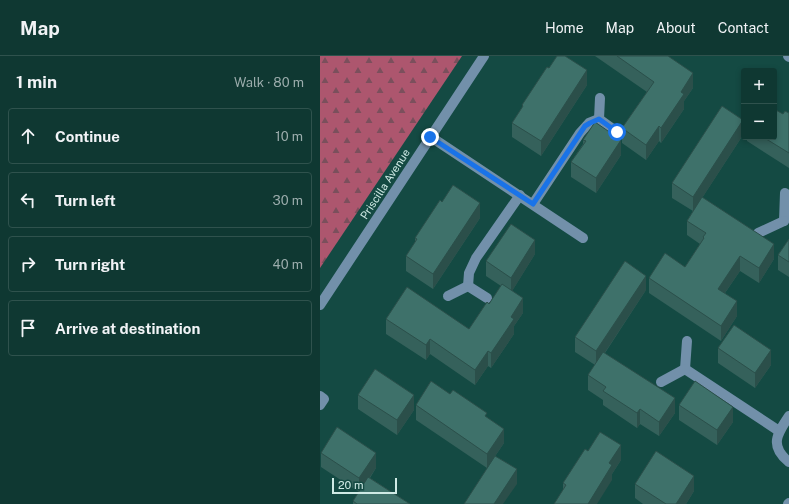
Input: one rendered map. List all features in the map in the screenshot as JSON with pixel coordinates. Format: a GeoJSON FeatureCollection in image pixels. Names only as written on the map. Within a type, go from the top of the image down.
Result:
{"type":"FeatureCollection","features":[{"type":"Feature","properties":{"kind":"street","name":"Priscilla Avenue"},"geometry":{"type":"LineString","coordinates":[[320,305],[484,56]]}},
{"type":"Feature","properties":{"kind":"street"},"geometry":{"type":"LineString","coordinates":[[599,119],[600,98]]}},
{"type":"Feature","properties":{"kind":"street"},"geometry":{"type":"LineString","coordinates":[[599,119],[617,132]]}},
{"type":"Feature","properties":{"kind":"street"},"geometry":{"type":"LineString","coordinates":[[533,204],[580,133],[590,123],[599,119]]}},
{"type":"Feature","properties":{"kind":"street"},"geometry":{"type":"LineString","coordinates":[[430,137],[583,238]]}},
{"type":"Feature","properties":{"kind":"street"},"geometry":{"type":"LineString","coordinates":[[758,233],[786,222],[785,193]]}},
{"type":"Feature","properties":{"kind":"street"},"geometry":{"type":"LineString","coordinates":[[468,286],[468,277],[473,264],[520,195]]}},
{"type":"Feature","properties":{"kind":"street"},"geometry":{"type":"LineString","coordinates":[[448,296],[468,286]]}},
{"type":"Feature","properties":{"kind":"street"},"geometry":{"type":"LineString","coordinates":[[468,286],[487,298]]}},
{"type":"Feature","properties":{"kind":"street"},"geometry":{"type":"LineString","coordinates":[[685,370],[687,341]]}},
{"type":"Feature","properties":{"kind":"street"},"geometry":{"type":"LineString","coordinates":[[661,382],[685,370]]}},
{"type":"Feature","properties":{"kind":"street"},"geometry":{"type":"LineString","coordinates":[[685,370],[779,431]]}},
{"type":"Feature","properties":{"kind":"street"},"geometry":{"type":"LineString","coordinates":[[320,396],[324,399],[320,405]]}},
{"type":"Feature","properties":{"kind":"street"},"geometry":{"type":"LineString","coordinates":[[789,416],[779,431],[777,442],[778,451],[789,462]]}},
{"type":"Feature","properties":{"kind":"green space"},"geometry":{"type":"Polygon","coordinates":[[[320,56],[462,56],[320,268],[320,56]]]}},
{"type":"Feature","properties":{"kind":"building"},"geometry":{"type":"Polygon","coordinates":[[[557,56],[565,56],[587,70],[541,141],[512,123],[547,67],[549,68],[557,56]]]}},
{"type":"Feature","properties":{"kind":"building"},"geometry":{"type":"Polygon","coordinates":[[[617,56],[668,56],[693,73],[681,92],[684,94],[661,128],[659,126],[646,145],[622,128],[654,82],[617,56]]]}},
{"type":"Feature","properties":{"kind":"building"},"geometry":{"type":"Polygon","coordinates":[[[722,106],[741,119],[741,123],[693,197],[672,183],[722,106]]]}},
{"type":"Feature","properties":{"kind":"building"},"geometry":{"type":"Polygon","coordinates":[[[777,111],[783,114],[785,111],[789,113],[789,153],[768,140],[777,140],[777,111]]]}},
{"type":"Feature","properties":{"kind":"building"},"geometry":{"type":"Polygon","coordinates":[[[595,122],[621,140],[596,178],[571,162],[586,141],[583,140],[595,122]]]}},
{"type":"Feature","properties":{"kind":"building"},"geometry":{"type":"Polygon","coordinates":[[[453,185],[480,203],[433,274],[406,256],[417,239],[415,238],[440,200],[442,202],[453,185]]]}},
{"type":"Feature","properties":{"kind":"building"},"geometry":{"type":"Polygon","coordinates":[[[702,197],[774,244],[759,268],[740,256],[718,289],[737,301],[721,326],[649,278],[665,253],[685,267],[704,238],[703,237],[706,233],[687,221],[702,197]]]}},
{"type":"Feature","properties":{"kind":"building"},"geometry":{"type":"Polygon","coordinates":[[[511,224],[535,240],[511,278],[486,261],[511,224]]]}},
{"type":"Feature","properties":{"kind":"building"},"geometry":{"type":"Polygon","coordinates":[[[789,239],[789,262],[778,255],[789,239]]]}},
{"type":"Feature","properties":{"kind":"building"},"geometry":{"type":"Polygon","coordinates":[[[625,261],[646,276],[596,351],[575,337],[625,261]]]}},
{"type":"Feature","properties":{"kind":"building"},"geometry":{"type":"Polygon","coordinates":[[[502,284],[523,298],[511,317],[514,319],[491,353],[488,351],[475,370],[430,339],[426,345],[386,319],[407,287],[469,329],[487,302],[489,304],[502,284]]]}},
{"type":"Feature","properties":{"kind":"building"},"geometry":{"type":"Polygon","coordinates":[[[734,325],[771,350],[755,373],[718,348],[734,325]]]}},
{"type":"Feature","properties":{"kind":"building"},"geometry":{"type":"Polygon","coordinates":[[[603,352],[675,398],[659,422],[640,409],[637,413],[603,391],[606,387],[588,375],[603,352]]]}},
{"type":"Feature","properties":{"kind":"building"},"geometry":{"type":"Polygon","coordinates":[[[375,369],[414,395],[397,420],[358,395],[375,369]]]}},
{"type":"Feature","properties":{"kind":"building"},"geometry":{"type":"Polygon","coordinates":[[[431,381],[450,394],[453,390],[487,413],[485,416],[504,429],[487,454],[416,405],[431,381]]]}},
{"type":"Feature","properties":{"kind":"building"},"geometry":{"type":"Polygon","coordinates":[[[695,381],[733,407],[717,430],[679,405],[695,381]]]}},
{"type":"Feature","properties":{"kind":"building"},"geometry":{"type":"Polygon","coordinates":[[[337,427],[376,453],[359,478],[321,453],[337,427]]]}},
{"type":"Feature","properties":{"kind":"building"},"geometry":{"type":"Polygon","coordinates":[[[600,432],[621,445],[609,463],[612,465],[588,504],[554,504],[566,485],[563,483],[585,449],[588,451],[600,432]]]}},
{"type":"Feature","properties":{"kind":"building"},"geometry":{"type":"Polygon","coordinates":[[[656,451],[694,476],[676,504],[666,504],[635,484],[656,451]]]}},
{"type":"Feature","properties":{"kind":"building"},"geometry":{"type":"Polygon","coordinates":[[[495,456],[517,469],[494,504],[464,504],[495,456]]]}},
{"type":"Feature","properties":{"kind":"building"},"geometry":{"type":"Polygon","coordinates":[[[368,477],[410,504],[357,504],[353,501],[368,477]]]}},
{"type":"Feature","properties":{"kind":"route"},"geometry":{"type":"LineString","coordinates":[[430,137],[533,204],[585,126],[599,119],[617,132]]}}]}
